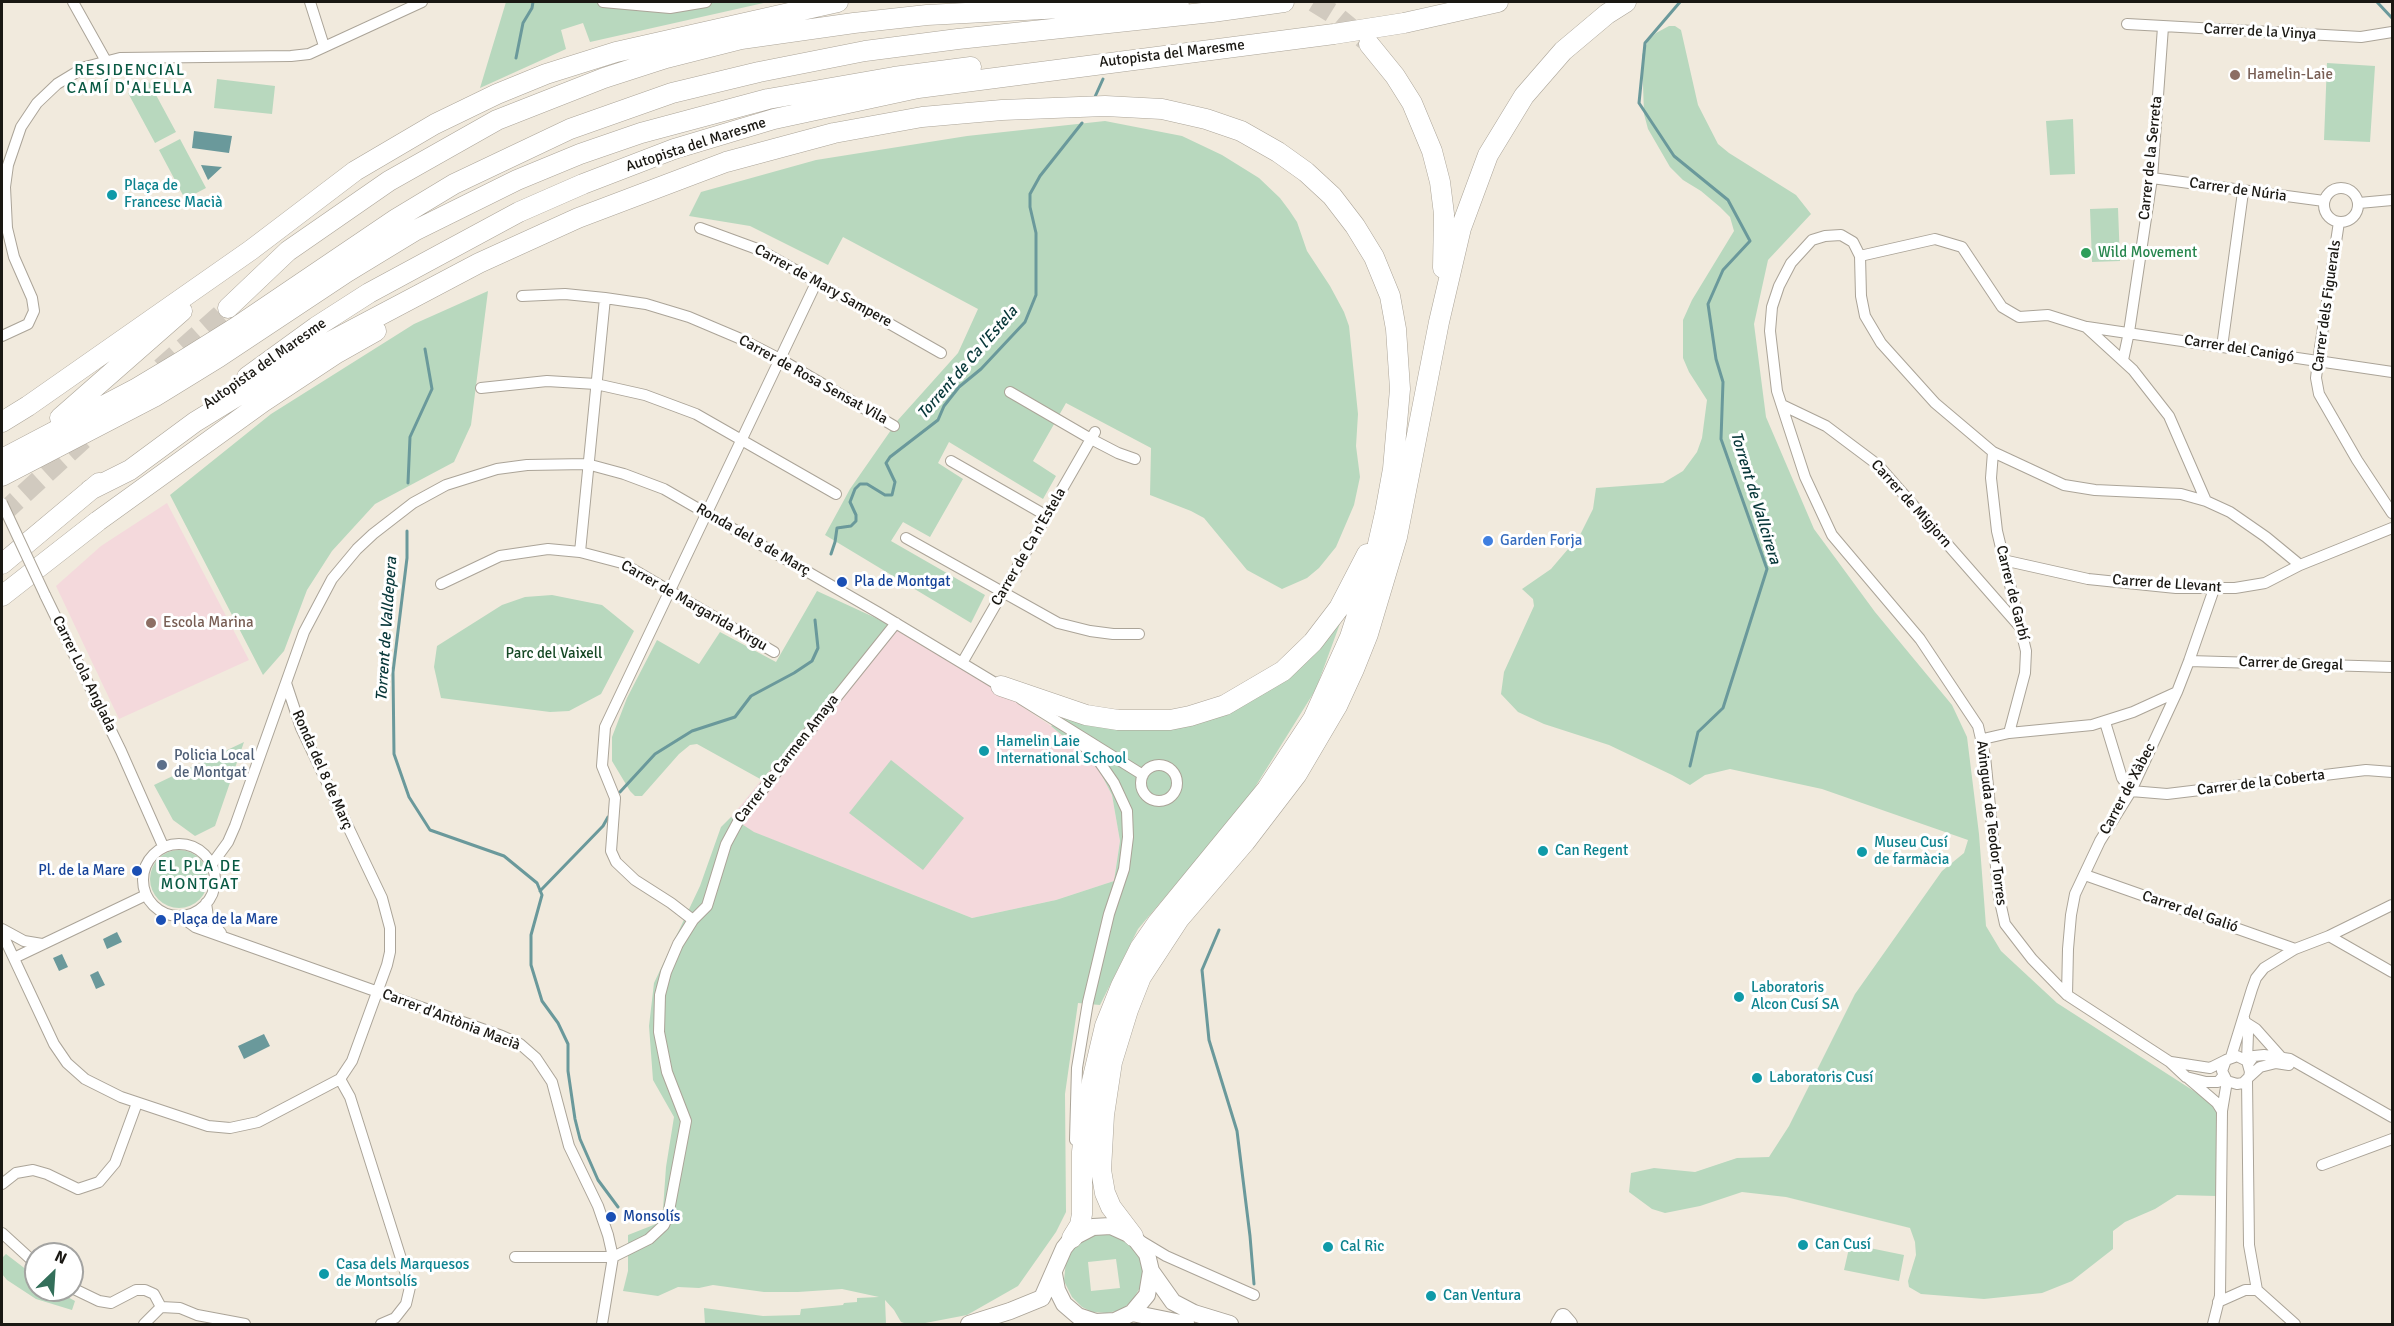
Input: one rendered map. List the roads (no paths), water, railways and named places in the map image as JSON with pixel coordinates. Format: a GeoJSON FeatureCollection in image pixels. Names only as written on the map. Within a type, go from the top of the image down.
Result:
{"type":"FeatureCollection","features":[{"type":"Feature","properties":{"kind":"highway"},"geometry":{"type":"LineString","coordinates":[[2,422],[251,250],[355,171],[435,124],[497,94],[546,74],[616,52],[837,2]]}},
{"type":"Feature","properties":{"kind":"highway"},"geometry":{"type":"LineString","coordinates":[[659,41],[772,34],[927,15],[1179,2]]}},
{"type":"Feature","properties":{"kind":"highway"},"geometry":{"type":"LineString","coordinates":[[2,459],[137,388],[182,361],[235,328],[396,219],[453,184],[570,129],[672,93],[865,51],[1284,2]]}},
{"type":"Feature","properties":{"kind":"highway","name":"Autopista del Maresme"},"geometry":{"type":"LineString","coordinates":[[2,564],[90,490],[316,327],[369,293],[519,212],[583,184],[674,149],[774,119],[918,88],[1334,34],[1404,23],[1498,2]]}},
{"type":"Feature","properties":{"kind":"highway"},"geometry":{"type":"LineString","coordinates":[[1133,1236],[1111,1207],[1105,1193],[1101,1170],[1104,1115],[1117,1042],[1141,977],[1155,952],[1179,919],[1245,842],[1297,774],[1345,687],[1368,634],[1397,537],[1439,322],[1467,208],[1478,177],[1498,134],[1524,96],[1563,51],[1607,14],[1626,2]]}},
{"type":"Feature","properties":{"kind":"highway"},"geometry":{"type":"LineString","coordinates":[[2,476],[154,397],[416,230],[517,180],[580,154],[641,133],[768,99],[894,77],[1323,26],[1409,13],[1466,8]]}},
{"type":"Feature","properties":{"kind":"highway"},"geometry":{"type":"LineString","coordinates":[[228,308],[288,251],[389,180],[497,120],[604,78],[666,58],[772,34]]}},
{"type":"Feature","properties":{"kind":"highway"},"geometry":{"type":"LineString","coordinates":[[1369,44],[1395,76],[1412,103],[1432,151],[1440,182],[1444,214],[1444,251],[1439,322]]}},
{"type":"Feature","properties":{"kind":"highway"},"geometry":{"type":"LineString","coordinates":[[90,490],[130,470],[195,422],[301,357],[469,269],[548,232],[726,162],[834,134],[922,117],[1002,110],[1105,106],[1162,109],[1223,125],[1260,141],[1306,172],[1332,196],[1355,226],[1374,257],[1390,297],[1400,362],[1399,416],[1385,513],[1373,566],[1350,637],[1312,719],[1268,789],[1158,922],[1140,948],[1121,986],[1105,1026],[1089,1094],[1082,1152],[1082,1214],[1080,1225],[1072,1238]]}},
{"type":"Feature","properties":{"kind":"highway"},"geometry":{"type":"LineString","coordinates":[[2,596],[98,521],[263,402],[337,353],[548,232]]}},
{"type":"Feature","properties":{"kind":"highway"},"geometry":{"type":"LineString","coordinates":[[60,418],[251,250]]}},
{"type":"Feature","properties":{"kind":"highway"},"geometry":{"type":"LineString","coordinates":[[1001,686],[1077,712],[1118,720],[1170,720],[1225,705],[1283,671],[1313,642],[1348,593],[1385,513]]}},
{"type":"Feature","properties":{"kind":"main road"},"geometry":{"type":"LineString","coordinates":[[969,1324],[1042,1298],[1064,1248],[1072,1238],[1086,1230],[1103,1225],[1119,1228],[1133,1236],[1147,1254],[1152,1271],[1173,1302],[1194,1313],[1230,1324]]}},
{"type":"Feature","properties":{"kind":"main road"},"geometry":{"type":"LineString","coordinates":[[1054,1274],[1057,1290],[1064,1304],[1078,1316],[1096,1322],[1115,1321],[1132,1313],[1147,1295],[1152,1271]]}},
{"type":"Feature","properties":{"kind":"main road"},"geometry":{"type":"LineString","coordinates":[[1010,1311],[1064,1304]]}},
{"type":"Feature","properties":{"kind":"main road"},"geometry":{"type":"LineString","coordinates":[[1132,1313],[1186,1324]]}},
{"type":"Feature","properties":{"kind":"main road"},"geometry":{"type":"LineString","coordinates":[[1559,1324],[1563,1317],[1569,1324]]}},
{"type":"Feature","properties":{"kind":"street"},"geometry":{"type":"LineString","coordinates":[[73,2],[106,61]]}},
{"type":"Feature","properties":{"kind":"street"},"geometry":{"type":"LineString","coordinates":[[310,2],[324,46]]}},
{"type":"Feature","properties":{"kind":"street"},"geometry":{"type":"LineString","coordinates":[[2,336],[28,324],[34,311],[32,298],[12,250],[6,218],[5,188],[14,144],[31,111],[44,95],[77,71],[106,61],[139,57],[300,55],[422,2]]}},
{"type":"Feature","properties":{"kind":"street"},"geometry":{"type":"LineString","coordinates":[[603,2],[670,8],[706,2]]}},
{"type":"Feature","properties":{"kind":"street","name":"Carrer de la Vinya"},"geometry":{"type":"LineString","coordinates":[[2127,24],[2361,37],[2392,32]]}},
{"type":"Feature","properties":{"kind":"street","name":"Carrer de la Serreta"},"geometry":{"type":"LineString","coordinates":[[2123,360],[2152,178],[2163,27]]}},
{"type":"Feature","properties":{"kind":"street","name":"Carrer de Núria"},"geometry":{"type":"LineString","coordinates":[[2152,178],[2243,192],[2324,201]]}},
{"type":"Feature","properties":{"kind":"street"},"geometry":{"type":"LineString","coordinates":[[2340,187],[2351,190],[2359,203],[2355,216],[2347,221],[2340,222],[2325,212],[2324,201],[2330,192],[2340,187]]}},
{"type":"Feature","properties":{"kind":"street"},"geometry":{"type":"LineString","coordinates":[[2222,347],[2243,192]]}},
{"type":"Feature","properties":{"kind":"street"},"geometry":{"type":"LineString","coordinates":[[2359,203],[2392,200]]}},
{"type":"Feature","properties":{"kind":"street","name":"Carrer dels Figuerals"},"geometry":{"type":"LineString","coordinates":[[2340,222],[2316,378],[2319,394],[2357,460],[2392,512]]}},
{"type":"Feature","properties":{"kind":"street","name":"Carrer de Mary Sampere"},"geometry":{"type":"LineString","coordinates":[[700,228],[760,250],[941,353]]}},
{"type":"Feature","properties":{"kind":"street","name":"Avinguda de Teodor Torres"},"geometry":{"type":"LineString","coordinates":[[1860,256],[1853,242],[1841,235],[1812,240],[1791,263],[1779,286],[1772,308],[1770,331],[1777,391],[1805,477],[1832,535],[1920,639],[1978,726],[1983,739],[1999,897],[2005,924],[2032,959],[2067,995],[2170,1062],[2217,1103],[2222,1111]]}},
{"type":"Feature","properties":{"kind":"street"},"geometry":{"type":"LineString","coordinates":[[2206,501],[2169,416],[2153,393],[2123,360],[2086,327],[2048,315],[2019,317],[2002,307],[1962,247],[1935,239],[1860,256],[1861,296],[1865,316],[1881,343],[1935,403],[1993,452],[2064,485],[2095,490],[2181,494],[2206,501],[2230,512],[2300,565]]}},
{"type":"Feature","properties":{"kind":"street"},"geometry":{"type":"LineString","coordinates":[[693,920],[635,880],[616,862],[611,851],[615,798],[602,759],[608,718],[817,281]]}},
{"type":"Feature","properties":{"kind":"street","name":"Carrer de Rosa Sensat Vila"},"geometry":{"type":"LineString","coordinates":[[522,296],[565,294],[606,298],[646,304],[689,317],[741,339],[780,359],[894,426]]}},
{"type":"Feature","properties":{"kind":"street"},"geometry":{"type":"LineString","coordinates":[[580,552],[587,464],[606,298]]}},
{"type":"Feature","properties":{"kind":"street","name":"Carrer del Canigó"},"geometry":{"type":"LineString","coordinates":[[2086,327],[2392,372]]}},
{"type":"Feature","properties":{"kind":"street"},"geometry":{"type":"LineString","coordinates":[[481,388],[547,381],[596,384],[645,395],[685,410],[742,439],[836,494]]}},
{"type":"Feature","properties":{"kind":"street"},"geometry":{"type":"LineString","coordinates":[[1010,392],[1093,435],[1118,453],[1135,459]]}},
{"type":"Feature","properties":{"kind":"street","name":"Carrer de Migjorn"},"geometry":{"type":"LineString","coordinates":[[1782,405],[1826,426],[1878,465],[2020,627]]}},
{"type":"Feature","properties":{"kind":"street","name":"Carrer de Ca n'Estela"},"geometry":{"type":"LineString","coordinates":[[962,663],[1093,435]]}},
{"type":"Feature","properties":{"kind":"street","name":"Carrer de Garbí"},"geometry":{"type":"LineString","coordinates":[[1993,452],[1991,478],[1997,531],[2026,651],[2025,673],[2009,733]]}},
{"type":"Feature","properties":{"kind":"street"},"geometry":{"type":"LineString","coordinates":[[951,461],[1047,516]]}},
{"type":"Feature","properties":{"kind":"street","name":"Ronda del 8 de Març"},"geometry":{"type":"LineString","coordinates":[[340,1079],[352,1061],[390,952],[390,928],[386,908],[301,728],[286,683],[307,626],[332,579],[357,549],[397,514],[446,486],[497,469],[527,465],[587,464],[624,474],[663,489],[896,623],[1143,775]]}},
{"type":"Feature","properties":{"kind":"street","name":"Carrer Lola Anglada"},"geometry":{"type":"LineString","coordinates":[[2,503],[121,751],[163,846]]}},
{"type":"Feature","properties":{"kind":"street","name":"Carrer de Llevant"},"geometry":{"type":"LineString","coordinates":[[2003,560],[2088,579],[2176,588],[2214,589],[2265,583],[2300,565],[2392,528]]}},
{"type":"Feature","properties":{"kind":"street"},"geometry":{"type":"LineString","coordinates":[[906,538],[1058,623],[1090,631],[1139,634]]}},
{"type":"Feature","properties":{"kind":"street","name":"Carrer de Margarida Xirgu"},"geometry":{"type":"LineString","coordinates":[[441,584],[500,556],[548,549],[580,552],[622,563],[774,652]]}},
{"type":"Feature","properties":{"kind":"street","name":"Carrer de Xàbec"},"geometry":{"type":"LineString","coordinates":[[2067,995],[2068,949],[2075,894],[2100,841],[2130,791],[2177,692],[2214,589]]}},
{"type":"Feature","properties":{"kind":"street","name":"Carrer de Carmen Amaya"},"geometry":{"type":"LineString","coordinates":[[613,1257],[655,1235],[668,1216],[686,1121],[667,1072],[658,1020],[660,995],[666,972],[678,944],[693,920],[707,906],[726,844],[740,818],[896,623]]}},
{"type":"Feature","properties":{"kind":"street","name":"Carrer de Gregal"},"geometry":{"type":"LineString","coordinates":[[2189,661],[2392,668]]}},
{"type":"Feature","properties":{"kind":"street"},"geometry":{"type":"LineString","coordinates":[[212,864],[228,842],[235,826],[286,683]]}},
{"type":"Feature","properties":{"kind":"street"},"geometry":{"type":"LineString","coordinates":[[1983,739],[2009,733],[2105,722],[2177,692]]}},
{"type":"Feature","properties":{"kind":"street"},"geometry":{"type":"LineString","coordinates":[[1049,718],[1094,754],[1114,783],[1126,811],[1128,837],[1124,869],[1108,914],[1088,1002],[1077,1068],[1074,1156],[1082,1188]]}},
{"type":"Feature","properties":{"kind":"street"},"geometry":{"type":"LineString","coordinates":[[2105,722],[2122,778],[2130,791]]}},
{"type":"Feature","properties":{"kind":"street","name":"Carrer de la Coberta"},"geometry":{"type":"LineString","coordinates":[[2130,791],[2167,794],[2366,770],[2392,772]]}},
{"type":"Feature","properties":{"kind":"street"},"geometry":{"type":"LineString","coordinates":[[182,843],[194,847],[212,864],[216,878],[206,903],[190,914],[180,916],[160,910],[146,895],[144,874],[155,853],[163,846],[182,843]]}},
{"type":"Feature","properties":{"kind":"street","name":"Carrer del Galió"},"geometry":{"type":"LineString","coordinates":[[2085,875],[2295,949]]}},
{"type":"Feature","properties":{"kind":"street"},"geometry":{"type":"LineString","coordinates":[[14,958],[146,895]]}},
{"type":"Feature","properties":{"kind":"street","name":"Carrer d'Antònia Macià"},"geometry":{"type":"LineString","coordinates":[[206,903],[206,910],[212,924],[229,938]]}},
{"type":"Feature","properties":{"kind":"street"},"geometry":{"type":"LineString","coordinates":[[2213,1324],[2218,1302],[2222,1111],[2225,1079],[2222,1071],[2239,1026],[2244,1020],[2256,978],[2264,968],[2295,949],[2392,905]]}},
{"type":"Feature","properties":{"kind":"street","name":"Carrer d'Antònia Macià"},"geometry":{"type":"LineString","coordinates":[[180,916],[195,927],[511,1040],[536,1058],[552,1082],[569,1146],[598,1206],[613,1257]]}},
{"type":"Feature","properties":{"kind":"street"},"geometry":{"type":"LineString","coordinates":[[2,929],[24,941],[46,944]]}},
{"type":"Feature","properties":{"kind":"street"},"geometry":{"type":"LineString","coordinates":[[2,933],[40,1016],[67,1063],[76,1073],[95,1085],[137,1103],[208,1126],[240,1127],[258,1122],[288,1108],[340,1079],[350,1097],[410,1287],[406,1304],[395,1318],[381,1324]]}},
{"type":"Feature","properties":{"kind":"street"},"geometry":{"type":"LineString","coordinates":[[2328,936],[2392,972]]}},
{"type":"Feature","properties":{"kind":"street"},"geometry":{"type":"LineString","coordinates":[[2244,1020],[2256,1029],[2282,1057]]}},
{"type":"Feature","properties":{"kind":"street"},"geometry":{"type":"LineString","coordinates":[[2244,1020],[2248,1033],[2250,1072],[2248,1078],[2249,1245],[2257,1290],[2295,1324]]}},
{"type":"Feature","properties":{"kind":"street"},"geometry":{"type":"LineString","coordinates":[[2248,1062],[2254,1056],[2264,1055],[2290,1059],[2392,1117]]}},
{"type":"Feature","properties":{"kind":"street"},"geometry":{"type":"LineString","coordinates":[[2228,1059],[2242,1057],[2248,1062]]}},
{"type":"Feature","properties":{"kind":"street","name":"Avinguda de Teodor Torres"},"geometry":{"type":"LineString","coordinates":[[2170,1062],[2210,1068],[2228,1059]]}},
{"type":"Feature","properties":{"kind":"street"},"geometry":{"type":"LineString","coordinates":[[2186,1077],[2206,1082],[2218,1082],[2225,1079],[2237,1084],[2260,1067],[2276,1064],[2309,1070]]}},
{"type":"Feature","properties":{"kind":"street"},"geometry":{"type":"LineString","coordinates":[[2,1184],[16,1173],[33,1170],[78,1189],[99,1182],[115,1163],[137,1103]]}},
{"type":"Feature","properties":{"kind":"street"},"geometry":{"type":"LineString","coordinates":[[2322,1164],[2343,1159],[2392,1138]]}},
{"type":"Feature","properties":{"kind":"street"},"geometry":{"type":"LineString","coordinates":[[2,1233],[24,1253]]}},
{"type":"Feature","properties":{"kind":"street"},"geometry":{"type":"LineString","coordinates":[[1133,1236],[1166,1256],[1254,1295]]}},
{"type":"Feature","properties":{"kind":"street"},"geometry":{"type":"LineString","coordinates":[[1147,1254],[1166,1256]]}},
{"type":"Feature","properties":{"kind":"street"},"geometry":{"type":"LineString","coordinates":[[515,1257],[613,1257],[602,1324]]}},
{"type":"Feature","properties":{"kind":"street"},"geometry":{"type":"LineString","coordinates":[[84,1294],[99,1301],[111,1303],[136,1290],[145,1290],[154,1294],[161,1306]]}},
{"type":"Feature","properties":{"kind":"street"},"geometry":{"type":"LineString","coordinates":[[2218,1302],[2244,1290],[2257,1290]]}},
{"type":"Feature","properties":{"kind":"street"},"geometry":{"type":"LineString","coordinates":[[147,1324],[161,1306]]}},
{"type":"Feature","properties":{"kind":"street"},"geometry":{"type":"LineString","coordinates":[[161,1306],[180,1308],[197,1315],[245,1324]]}},
{"type":"Feature","properties":{"kind":"water"},"geometry":{"type":"Polygon","coordinates":[[[194,131],[232,136],[229,153],[192,148],[194,131]]]}},
{"type":"Feature","properties":{"kind":"water"},"geometry":{"type":"Polygon","coordinates":[[[201,165],[222,167],[208,180],[201,165]]]}},
{"type":"Feature","properties":{"kind":"water"},"geometry":{"type":"Polygon","coordinates":[[[117,932],[122,942],[107,949],[103,939],[117,932]]]}},
{"type":"Feature","properties":{"kind":"water"},"geometry":{"type":"Polygon","coordinates":[[[62,954],[68,967],[59,971],[53,958],[62,954]]]}},
{"type":"Feature","properties":{"kind":"water"},"geometry":{"type":"Polygon","coordinates":[[[98,971],[105,985],[96,989],[90,975],[98,971]]]}},
{"type":"Feature","properties":{"kind":"water"},"geometry":{"type":"Polygon","coordinates":[[[264,1034],[270,1046],[244,1059],[238,1046],[264,1034]]]}},
{"type":"Feature","properties":{"kind":"waterway","name":"Torrent de Valldepera"},"geometry":{"type":"LineString","coordinates":[[516,58],[523,23],[533,2]]}},
{"type":"Feature","properties":{"kind":"waterway","name":"Torrent de Vallcirera"},"geometry":{"type":"LineString","coordinates":[[1680,2],[1645,43],[1639,103],[1674,156],[1728,200],[1750,241],[1723,270],[1708,304],[1716,359],[1723,382],[1721,439],[1767,569],[1723,708],[1698,732],[1690,766]]}},
{"type":"Feature","properties":{"kind":"waterway"},"geometry":{"type":"LineString","coordinates":[[2377,2],[2392,18]]}},
{"type":"Feature","properties":{"kind":"waterway","name":"Torrent de Ca l'Estela"},"geometry":{"type":"LineString","coordinates":[[1094,99],[1103,79]]}},
{"type":"Feature","properties":{"kind":"waterway","name":"Torrent de Ca l'Estela"},"geometry":{"type":"LineString","coordinates":[[831,554],[837,528],[851,526],[856,521],[856,515],[850,502],[855,489],[860,484],[867,484],[885,495],[892,495],[895,482],[886,463],[890,457],[938,420],[944,406],[959,387],[981,369],[1025,322],[1036,295],[1036,233],[1030,207],[1030,194],[1040,176],[1082,123]]}},
{"type":"Feature","properties":{"kind":"waterway","name":"Torrent de Valldepera"},"geometry":{"type":"LineString","coordinates":[[408,483],[410,437],[432,389],[425,349]]}},
{"type":"Feature","properties":{"kind":"waterway","name":"Torrent de Valldepera"},"geometry":{"type":"LineString","coordinates":[[407,531],[407,558],[393,672],[394,754],[409,797],[430,830],[504,856],[537,883],[542,895],[531,935],[531,965],[542,1001],[558,1023],[568,1044],[568,1071],[580,1139],[598,1180],[618,1207]]}},
{"type":"Feature","properties":{"kind":"waterway","name":"Torrent de Ca l'Estela"},"geometry":{"type":"LineString","coordinates":[[620,792],[655,754],[692,731],[735,717],[751,696],[812,661],[818,648],[815,620]]}},
{"type":"Feature","properties":{"kind":"waterway","name":"Torrent de Ca l'Estela"},"geometry":{"type":"LineString","coordinates":[[540,891],[603,826],[608,817]]}},
{"type":"Feature","properties":{"kind":"waterway"},"geometry":{"type":"LineString","coordinates":[[1219,930],[1202,970],[1209,1040],[1237,1131],[1254,1284]]}},
{"type":"Feature","properties":{"kind":"tunnel"},"geometry":{"type":"LineString","coordinates":[[1314,2],[1335,15],[1365,40]]}},
{"type":"Feature","properties":{"kind":"tunnel"},"geometry":{"type":"LineString","coordinates":[[161,368],[228,308]]}},
{"type":"Feature","properties":{"kind":"tunnel"},"geometry":{"type":"LineString","coordinates":[[2,514],[88,435]]}},
{"type":"Feature","properties":{"kind":"place","name":"Hamelin-Laie"},"geometry":{"type":"Point","coordinates":[2235,75]}},
{"type":"Feature","properties":{"kind":"place","name":"Plaça de Francesc Macià"},"geometry":{"type":"Point","coordinates":[112,195]}},
{"type":"Feature","properties":{"kind":"place","name":"Wild Movement"},"geometry":{"type":"Point","coordinates":[2086,253]}},
{"type":"Feature","properties":{"kind":"place","name":"Garden Forja"},"geometry":{"type":"Point","coordinates":[1488,541]}},
{"type":"Feature","properties":{"kind":"place","name":"Pla de Montgat"},"geometry":{"type":"Point","coordinates":[842,582]}},
{"type":"Feature","properties":{"kind":"place","name":"Escola Marina"},"geometry":{"type":"Point","coordinates":[151,623]}},
{"type":"Feature","properties":{"kind":"place","name":"Hamelin Laie International School"},"geometry":{"type":"Point","coordinates":[984,751]}},
{"type":"Feature","properties":{"kind":"place","name":"Policia Local de Montgat"},"geometry":{"type":"Point","coordinates":[162,765]}},
{"type":"Feature","properties":{"kind":"place","name":"Can Regent"},"geometry":{"type":"Point","coordinates":[1543,851]}},
{"type":"Feature","properties":{"kind":"place","name":"Museu Cusí de farmàcia"},"geometry":{"type":"Point","coordinates":[1862,852]}},
{"type":"Feature","properties":{"kind":"place","name":"Pl. de la Mare"},"geometry":{"type":"Point","coordinates":[137,871]}},
{"type":"Feature","properties":{"kind":"place","name":"Plaça de la Mare"},"geometry":{"type":"Point","coordinates":[161,920]}},
{"type":"Feature","properties":{"kind":"place","name":"Laboratoris Alcon Cusí SA"},"geometry":{"type":"Point","coordinates":[1739,997]}},
{"type":"Feature","properties":{"kind":"place","name":"Laboratoris Cusí"},"geometry":{"type":"Point","coordinates":[1757,1078]}},
{"type":"Feature","properties":{"kind":"place","name":"Monsolís"},"geometry":{"type":"Point","coordinates":[611,1217]}},
{"type":"Feature","properties":{"kind":"place","name":"Can Cusí"},"geometry":{"type":"Point","coordinates":[1803,1245]}},
{"type":"Feature","properties":{"kind":"place","name":"Cal Ric"},"geometry":{"type":"Point","coordinates":[1328,1247]}},
{"type":"Feature","properties":{"kind":"place","name":"Casa dels Marquesos de Montsolís"},"geometry":{"type":"Point","coordinates":[324,1274]}},
{"type":"Feature","properties":{"kind":"place","name":"Can Ventura"},"geometry":{"type":"Point","coordinates":[1431,1296]}},
{"type":"Feature","properties":{"kind":"district","name":"RESIDENCIAL CAMÍ D'ALELLA"},"geometry":{"type":"Point","coordinates":[130,80]}},
{"type":"Feature","properties":{"kind":"district","name":"EL PLA DE MONTGAT"},"geometry":{"type":"Point","coordinates":[200,876]}},
{"type":"Feature","properties":{"kind":"park label","name":"Parc del Vaixell"},"geometry":{"type":"Point","coordinates":[554,654]}}]}
